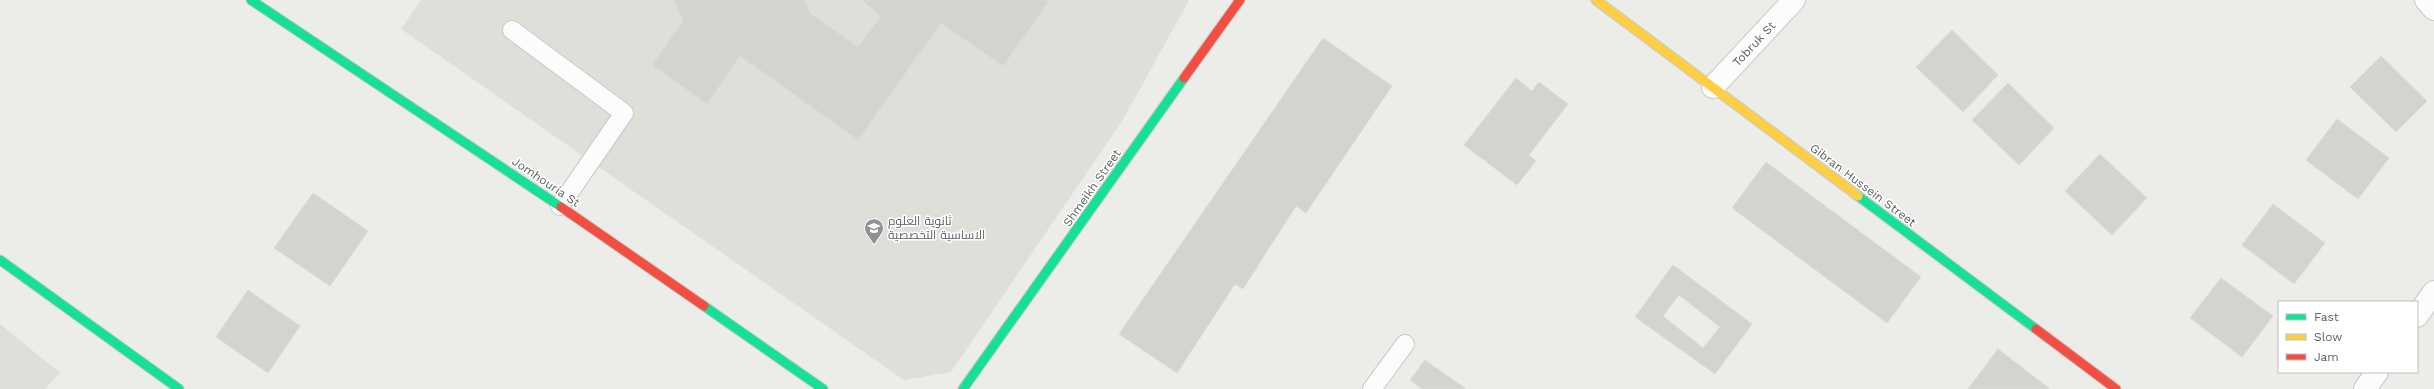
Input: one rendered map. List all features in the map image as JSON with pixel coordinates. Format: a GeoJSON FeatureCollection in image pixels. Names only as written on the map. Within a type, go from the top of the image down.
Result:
{"type":"FeatureCollection","features":[{"type":"Feature","properties":{"kind":"street","name":"Jomhouria St"},"geometry":{"type":"LineString","coordinates":[[251,0],[560,206],[823,389]]}},
{"type":"Feature","properties":{"kind":"street","name":"Shmeikh Street"},"geometry":{"type":"LineString","coordinates":[[963,389],[1240,0]]}},
{"type":"Feature","properties":{"kind":"street","name":"Gibran Hussein Street"},"geometry":{"type":"LineString","coordinates":[[1596,0],[2116,389]]}},
{"type":"Feature","properties":{"kind":"street","name":"Tobruk St"},"geometry":{"type":"LineString","coordinates":[[1713,87],[1794,0]]}},
{"type":"Feature","properties":{"kind":"street"},"geometry":{"type":"LineString","coordinates":[[2426,0],[2434,9]]}},
{"type":"Feature","properties":{"kind":"street"},"geometry":{"type":"LineString","coordinates":[[0,260],[179,389]]}},
{"type":"Feature","properties":{"kind":"street"},"geometry":{"type":"LineString","coordinates":[[2418,315],[2434,292]]}},
{"type":"Feature","properties":{"kind":"street"},"geometry":{"type":"LineString","coordinates":[[2365,389],[2376,373]]}},
{"type":"Feature","properties":{"kind":"lane"},"geometry":{"type":"LineString","coordinates":[[512,30],[624,113],[560,206]]}},
{"type":"Feature","properties":{"kind":"lane"},"geometry":{"type":"LineString","coordinates":[[1372,389],[1405,344]]}},
{"type":"Feature","properties":{"kind":"shaded area","name":"ثانوية العلوم الاساسية التخصصية"},"geometry":{"type":"Polygon","coordinates":[[[421,0],[1189,0],[1124,118],[951,372],[904,380],[401,29],[421,0]]]}},
{"type":"Feature","properties":{"kind":"shaded area"},"geometry":{"type":"Polygon","coordinates":[[[0,324],[60,373],[45,389],[0,389],[0,324]]]}},
{"type":"Feature","properties":{"kind":"building"},"geometry":{"type":"Polygon","coordinates":[[[674,0],[805,0],[810,13],[858,47],[881,16],[861,0],[1050,0],[1003,66],[941,23],[858,140],[740,56],[707,104],[652,65],[683,21],[674,0]]]}},
{"type":"Feature","properties":{"kind":"building"},"geometry":{"type":"Polygon","coordinates":[[[1952,30],[1998,75],[1963,112],[1916,67],[1952,30]]]}},
{"type":"Feature","properties":{"kind":"building"},"geometry":{"type":"Polygon","coordinates":[[[1323,38],[1392,86],[1306,213],[1296,206],[1243,289],[1235,284],[1177,373],[1119,334],[1323,38]]]}},
{"type":"Feature","properties":{"kind":"building"},"geometry":{"type":"Polygon","coordinates":[[[2381,56],[2427,101],[2396,132],[2350,87],[2381,56]]]}},
{"type":"Feature","properties":{"kind":"building"},"geometry":{"type":"Polygon","coordinates":[[[1516,78],[1532,91],[1539,82],[1568,104],[1529,155],[1536,161],[1517,185],[1464,145],[1516,78]]]}},
{"type":"Feature","properties":{"kind":"building"},"geometry":{"type":"Polygon","coordinates":[[[2008,83],[2054,128],[2019,165],[1972,120],[2008,83]]]}},
{"type":"Feature","properties":{"kind":"building"},"geometry":{"type":"Polygon","coordinates":[[[2337,119],[2389,158],[2358,199],[2306,160],[2337,119]]]}},
{"type":"Feature","properties":{"kind":"building"},"geometry":{"type":"Polygon","coordinates":[[[2100,154],[2147,198],[2112,235],[2065,191],[2100,154]]]}},
{"type":"Feature","properties":{"kind":"building"},"geometry":{"type":"Polygon","coordinates":[[[1766,162],[1921,277],[1887,323],[1732,208],[1766,162]]]}},
{"type":"Feature","properties":{"kind":"building"},"geometry":{"type":"Polygon","coordinates":[[[313,193],[368,231],[330,286],[274,248],[313,193]]]}},
{"type":"Feature","properties":{"kind":"building"},"geometry":{"type":"Polygon","coordinates":[[[2273,204],[2325,243],[2294,284],[2242,245],[2273,204]]]}},
{"type":"Feature","properties":{"kind":"building"},"geometry":{"type":"Polygon","coordinates":[[[1673,265],[1752,324],[1715,374],[1635,317],[1673,265]],[[1679,295],[1663,316],[1703,348],[1720,327],[1679,295]]]}},
{"type":"Feature","properties":{"kind":"building"},"geometry":{"type":"Polygon","coordinates":[[[2221,278],[2273,316],[2242,357],[2190,318],[2221,278]]]}},
{"type":"Feature","properties":{"kind":"building"},"geometry":{"type":"Polygon","coordinates":[[[248,290],[300,326],[268,373],[216,337],[248,290]]]}},
{"type":"Feature","properties":{"kind":"building"},"geometry":{"type":"Polygon","coordinates":[[[1998,349],[2050,389],[1968,389],[1998,349]]]}},
{"type":"Feature","properties":{"kind":"building"},"geometry":{"type":"Polygon","coordinates":[[[1425,360],[1466,389],[1422,389],[1410,380],[1425,360]]]}},
{"type":"Feature","properties":{"kind":"traffic: fast"},"geometry":{"type":"LineString","coordinates":[[251,0],[561,207]]}},
{"type":"Feature","properties":{"kind":"traffic: fast"},"geometry":{"type":"LineString","coordinates":[[963,389],[1184,78]]}},
{"type":"Feature","properties":{"kind":"traffic: fast"},"geometry":{"type":"LineString","coordinates":[[1858,196],[2036,329]]}},
{"type":"Feature","properties":{"kind":"traffic: fast"},"geometry":{"type":"LineString","coordinates":[[0,260],[179,389]]}},
{"type":"Feature","properties":{"kind":"traffic: fast"},"geometry":{"type":"LineString","coordinates":[[704,306],[823,389]]}},
{"type":"Feature","properties":{"kind":"traffic: slow"},"geometry":{"type":"LineString","coordinates":[[1596,0],[1858,196]]}},
{"type":"Feature","properties":{"kind":"traffic: jam"},"geometry":{"type":"LineString","coordinates":[[1184,78],[1240,0]]}},
{"type":"Feature","properties":{"kind":"traffic: jam"},"geometry":{"type":"LineString","coordinates":[[561,207],[704,306]]}},
{"type":"Feature","properties":{"kind":"traffic: jam"},"geometry":{"type":"LineString","coordinates":[[2036,329],[2116,389]]}},
{"type":"Feature","properties":{"kind":"place","name":"ثانوية العلوم الاساسية التخصصية"},"geometry":{"type":"Point","coordinates":[874,245]}}]}
